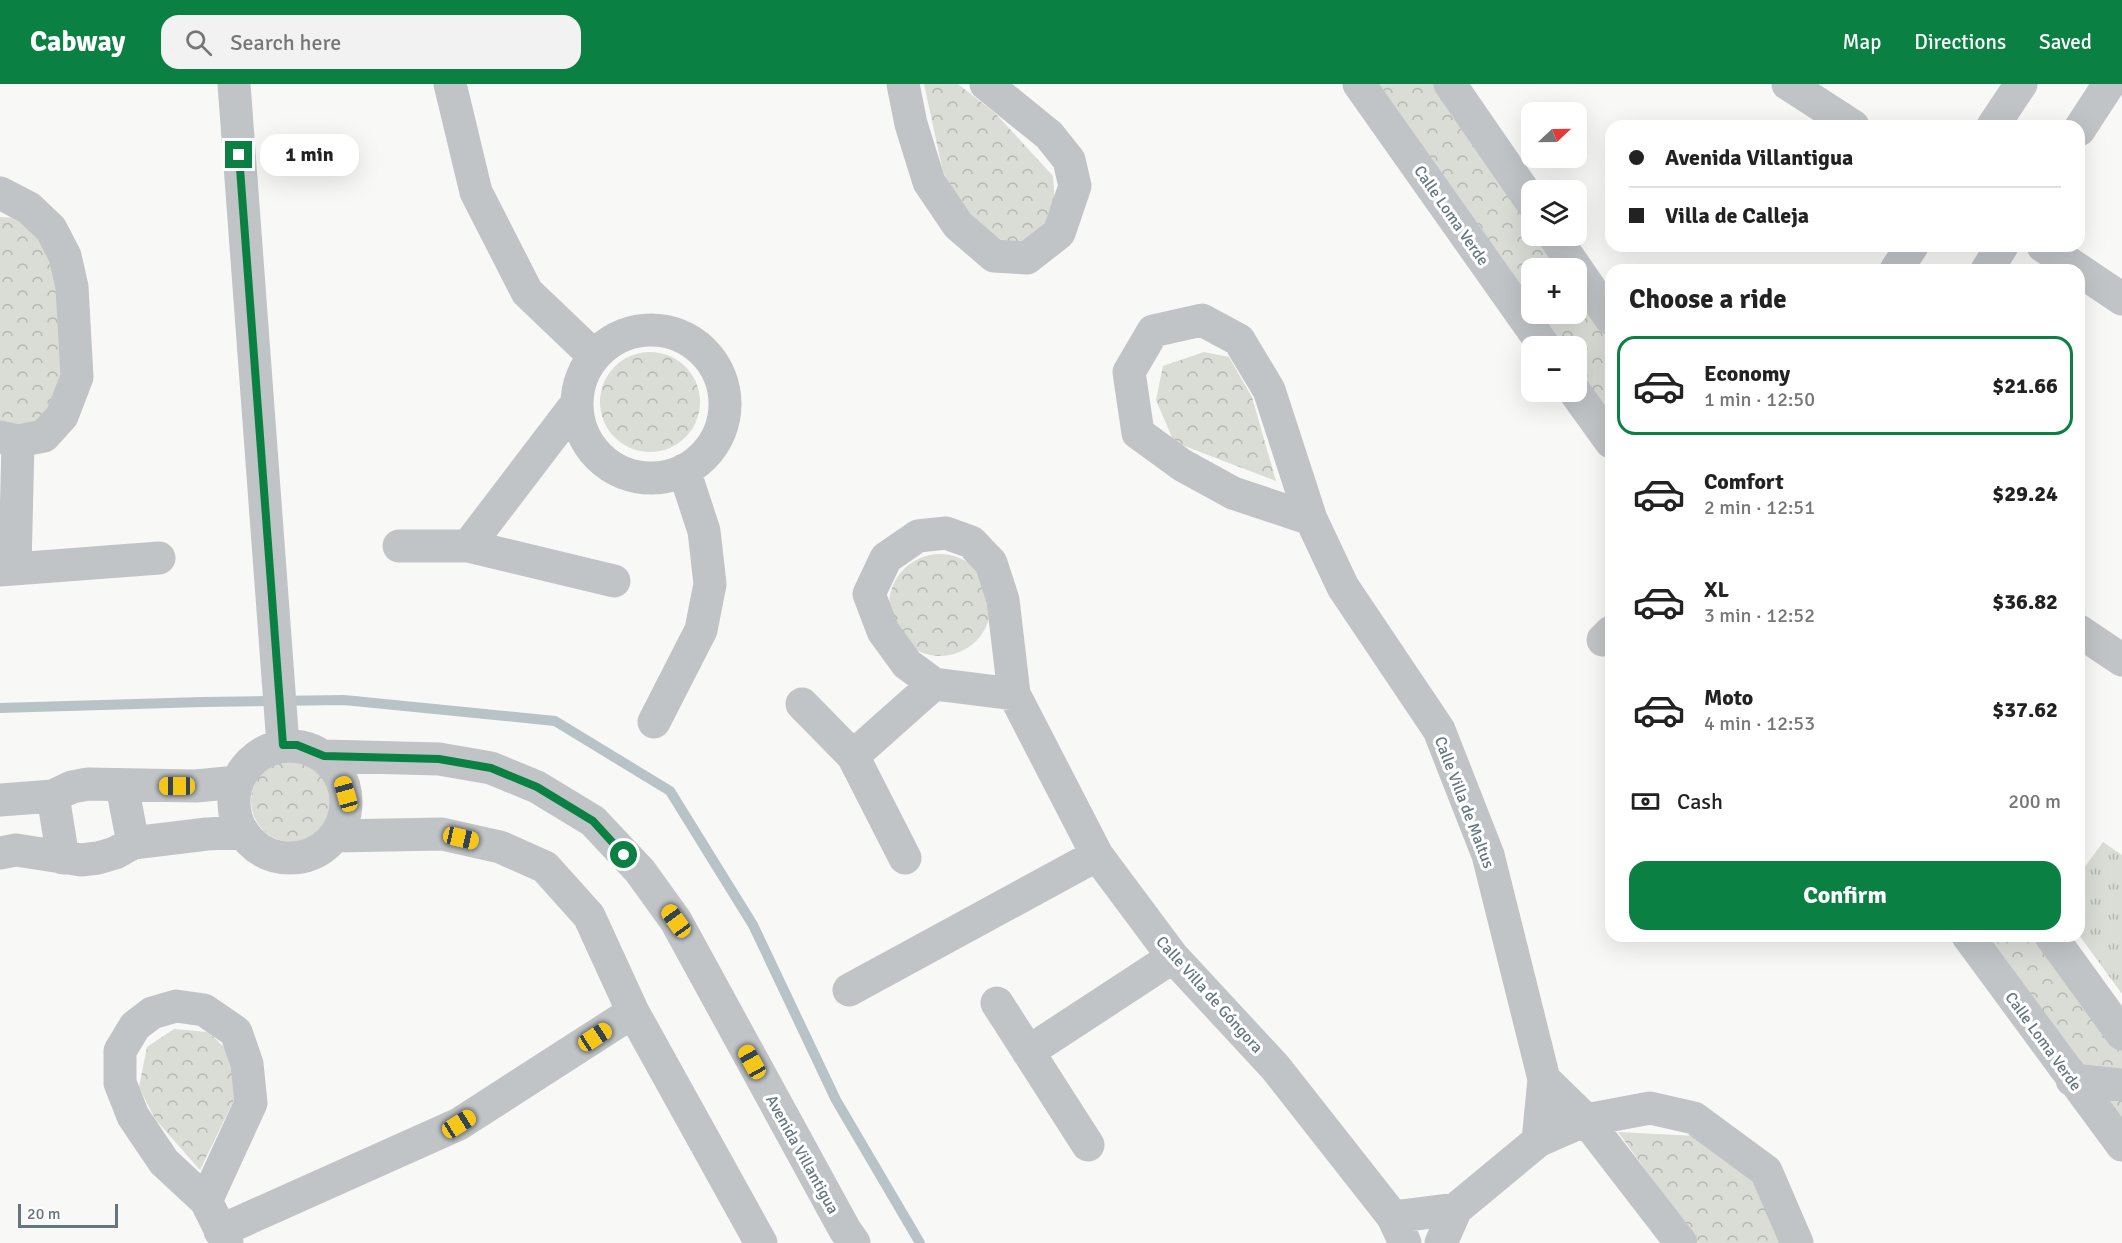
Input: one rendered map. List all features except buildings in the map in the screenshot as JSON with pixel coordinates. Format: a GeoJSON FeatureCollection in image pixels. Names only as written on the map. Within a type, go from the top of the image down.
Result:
{"type":"FeatureCollection","features":[{"type":"Feature","properties":{"kind":"street"},"geometry":{"type":"LineString","coordinates":[[234,84],[282,734],[268,749],[244,768],[237,782],[234,799],[236,816],[243,832],[255,846],[270,855],[288,859],[306,857],[322,849],[343,824],[346,794],[338,773],[324,756],[297,745],[282,734]]}},
{"type":"Feature","properties":{"kind":"street"},"geometry":{"type":"LineString","coordinates":[[450,84],[476,192],[527,292],[594,356]]}},
{"type":"Feature","properties":{"kind":"street"},"geometry":{"type":"LineString","coordinates":[[903,84],[929,182],[958,225],[994,256],[1027,258],[1059,233],[1075,186],[1069,160],[1049,135],[986,84]]}},
{"type":"Feature","properties":{"kind":"street","name":"Calle Loma Verde"},"geometry":{"type":"LineString","coordinates":[[1359,84],[1537,336]]}},
{"type":"Feature","properties":{"kind":"street"},"geometry":{"type":"LineString","coordinates":[[1450,84],[1521,187]]}},
{"type":"Feature","properties":{"kind":"street"},"geometry":{"type":"LineString","coordinates":[[1788,84],[1844,120]]}},
{"type":"Feature","properties":{"kind":"street"},"geometry":{"type":"LineString","coordinates":[[1997,120],[2020,84]]}},
{"type":"Feature","properties":{"kind":"street"},"geometry":{"type":"LineString","coordinates":[[2085,121],[2109,84]]}},
{"type":"Feature","properties":{"kind":"street"},"geometry":{"type":"LineString","coordinates":[[0,193],[29,208],[51,229],[65,256],[72,287],[77,377],[62,416],[44,436],[9,439],[8,569],[159,558]]}},
{"type":"Feature","properties":{"kind":"street"},"geometry":{"type":"LineString","coordinates":[[1561,246],[1605,310]]}},
{"type":"Feature","properties":{"kind":"street"},"geometry":{"type":"LineString","coordinates":[[2052,252],[2070,264]]}},
{"type":"Feature","properties":{"kind":"street"},"geometry":{"type":"LineString","coordinates":[[2085,274],[2122,299]]}},
{"type":"Feature","properties":{"kind":"street","name":"Calle Villa de Maltus"},"geometry":{"type":"LineString","coordinates":[[1311,519],[1233,493],[1182,465],[1138,433],[1129,372],[1154,331],[1202,320],[1239,340],[1269,390],[1311,519],[1343,587],[1439,730],[1488,855],[1544,1078],[1538,1141]]}},
{"type":"Feature","properties":{"kind":"street"},"geometry":{"type":"LineString","coordinates":[[657,329],[680,335],[700,348],[718,371],[724,388],[725,412],[718,436],[705,455],[684,470],[661,477],[636,476],[612,467],[594,450],[581,428],[577,403],[581,378],[594,356],[612,340],[634,331],[657,329]]}},
{"type":"Feature","properties":{"kind":"street"},"geometry":{"type":"LineString","coordinates":[[1582,402],[1605,434]]}},
{"type":"Feature","properties":{"kind":"street"},"geometry":{"type":"LineString","coordinates":[[468,546],[577,403]]}},
{"type":"Feature","properties":{"kind":"street"},"geometry":{"type":"LineString","coordinates":[[654,722],[701,630],[710,584],[704,531],[684,470]]}},
{"type":"Feature","properties":{"kind":"street","name":"Calle Villa de Góngora"},"geometry":{"type":"LineString","coordinates":[[1014,694],[934,684],[907,664],[883,631],[869,594],[886,558],[918,536],[946,533],[971,542],[991,563],[1003,600],[1014,694],[1097,855],[1173,957],[1275,1067],[1399,1230],[1456,1209]]}},
{"type":"Feature","properties":{"kind":"street"},"geometry":{"type":"LineString","coordinates":[[399,546],[468,546],[614,581]]}},
{"type":"Feature","properties":{"kind":"street"},"geometry":{"type":"LineString","coordinates":[[2085,635],[2122,660]]}},
{"type":"Feature","properties":{"kind":"street"},"geometry":{"type":"LineString","coordinates":[[853,756],[934,684]]}},
{"type":"Feature","properties":{"kind":"street"},"geometry":{"type":"LineString","coordinates":[[802,704],[853,756],[905,858]]}},
{"type":"Feature","properties":{"kind":"street","name":"Avenida Villantigua"},"geometry":{"type":"LineString","coordinates":[[324,756],[439,759],[491,768],[537,787],[593,821],[640,872],[676,921],[854,1243]]}},
{"type":"Feature","properties":{"kind":"street"},"geometry":{"type":"LineString","coordinates":[[0,800],[52,796],[72,787],[88,784],[196,786],[237,782]]}},
{"type":"Feature","properties":{"kind":"street"},"geometry":{"type":"LineString","coordinates":[[122,786],[133,843]]}},
{"type":"Feature","properties":{"kind":"street"},"geometry":{"type":"LineString","coordinates":[[52,796],[63,858]]}},
{"type":"Feature","properties":{"kind":"street"},"geometry":{"type":"LineString","coordinates":[[0,853],[16,850],[81,860],[116,853],[133,843],[243,832]]}},
{"type":"Feature","properties":{"kind":"street"},"geometry":{"type":"LineString","coordinates":[[335,836],[442,834],[500,847],[545,867],[589,916],[633,1012],[761,1243]]}},
{"type":"Feature","properties":{"kind":"street"},"geometry":{"type":"LineString","coordinates":[[849,990],[1097,855]]}},
{"type":"Feature","properties":{"kind":"street","name":"Calle Loma Verde"},"geometry":{"type":"LineString","coordinates":[[1972,942],[2122,1145]]}},
{"type":"Feature","properties":{"kind":"street"},"geometry":{"type":"LineString","coordinates":[[2055,942],[2122,1034]]}},
{"type":"Feature","properties":{"kind":"street"},"geometry":{"type":"LineString","coordinates":[[1028,1052],[1173,957]]}},
{"type":"Feature","properties":{"kind":"street"},"geometry":{"type":"LineString","coordinates":[[997,1003],[1088,1144]]}},
{"type":"Feature","properties":{"kind":"street"},"geometry":{"type":"LineString","coordinates":[[206,1202],[251,1103],[247,1064],[236,1032],[204,1010],[176,1006],[152,1013],[135,1026],[120,1050],[120,1083],[132,1116],[164,1162],[206,1202],[224,1237],[459,1124],[633,1012]]}},
{"type":"Feature","properties":{"kind":"street"},"geometry":{"type":"LineString","coordinates":[[1544,1078],[1586,1120],[1681,1243]]}},
{"type":"Feature","properties":{"kind":"street"},"geometry":{"type":"LineString","coordinates":[[2072,1080],[2122,1085]]}},
{"type":"Feature","properties":{"kind":"street"},"geometry":{"type":"LineString","coordinates":[[1441,1243],[1456,1209],[1538,1141],[1586,1120],[1650,1108],[1694,1118],[1766,1171],[1797,1243]]}},
{"type":"Feature","properties":{"kind":"green space"},"geometry":{"type":"Polygon","coordinates":[[[924,84],[958,84],[995,113],[1053,176],[1056,217],[1036,237],[1010,247],[967,214],[943,172],[924,84]]]}},
{"type":"Feature","properties":{"kind":"green space"},"geometry":{"type":"Polygon","coordinates":[[[1359,84],[1451,84],[1521,186],[1521,246],[1563,246],[1571,258],[1521,258],[1521,315],[1359,84]]]}},
{"type":"Feature","properties":{"kind":"green space"},"geometry":{"type":"Polygon","coordinates":[[[0,217],[21,218],[53,256],[66,379],[42,419],[20,427],[0,421],[0,217]]]}},
{"type":"Feature","properties":{"kind":"green space"},"geometry":{"type":"Polygon","coordinates":[[[1587,281],[1605,306],[1605,434],[1583,402],[1587,402],[1587,336],[1536,336],[1528,324],[1587,324],[1587,281]]]}},
{"type":"Feature","properties":{"kind":"green space"},"geometry":{"type":"Polygon","coordinates":[[[650,352],[669,356],[685,367],[696,383],[700,402],[696,421],[685,437],[669,448],[650,452],[631,448],[615,437],[604,421],[600,402],[604,383],[615,367],[631,356],[650,352]]]}},
{"type":"Feature","properties":{"kind":"green space"},"geometry":{"type":"Polygon","coordinates":[[[1204,352],[1229,357],[1252,397],[1276,481],[1174,442],[1156,400],[1163,366],[1204,352]]]}},
{"type":"Feature","properties":{"kind":"green space"},"geometry":{"type":"Polygon","coordinates":[[[940,554],[959,558],[976,569],[987,586],[991,605],[987,624],[976,641],[959,652],[940,656],[921,652],[904,641],[893,624],[889,605],[893,586],[904,569],[921,558],[940,554]]]}},
{"type":"Feature","properties":{"kind":"green space"},"geometry":{"type":"Polygon","coordinates":[[[292,760],[308,763],[321,772],[330,785],[333,801],[330,817],[321,830],[308,839],[292,842],[276,839],[263,830],[254,817],[251,801],[254,785],[263,772],[276,763],[292,760]]]}},
{"type":"Feature","properties":{"kind":"green space"},"geometry":{"type":"Polygon","coordinates":[[[2103,842],[2122,855],[2122,994],[2084,942],[2085,867],[2103,842]]]}},
{"type":"Feature","properties":{"kind":"green space"},"geometry":{"type":"Polygon","coordinates":[[[1972,942],[2055,942],[2122,1034],[2122,1145],[1972,942]]]}},
{"type":"Feature","properties":{"kind":"green space"},"geometry":{"type":"Polygon","coordinates":[[[174,1029],[208,1032],[233,1055],[236,1096],[200,1170],[155,1119],[139,1087],[147,1047],[174,1029]]]}},
{"type":"Feature","properties":{"kind":"green space"},"geometry":{"type":"Polygon","coordinates":[[[1618,1132],[1696,1136],[1758,1182],[1785,1243],[1699,1243],[1618,1132]]]}},
{"type":"Feature","properties":{"kind":"waterway"},"geometry":{"type":"LineString","coordinates":[[0,708],[344,700],[555,721],[670,791],[753,925],[836,1100],[920,1243]]}},
{"type":"Feature","properties":{"kind":"route"},"geometry":{"type":"LineString","coordinates":[[239,155],[283,745],[297,745],[324,756],[439,759],[491,768],[537,787],[593,821],[624,855]]}}]}
